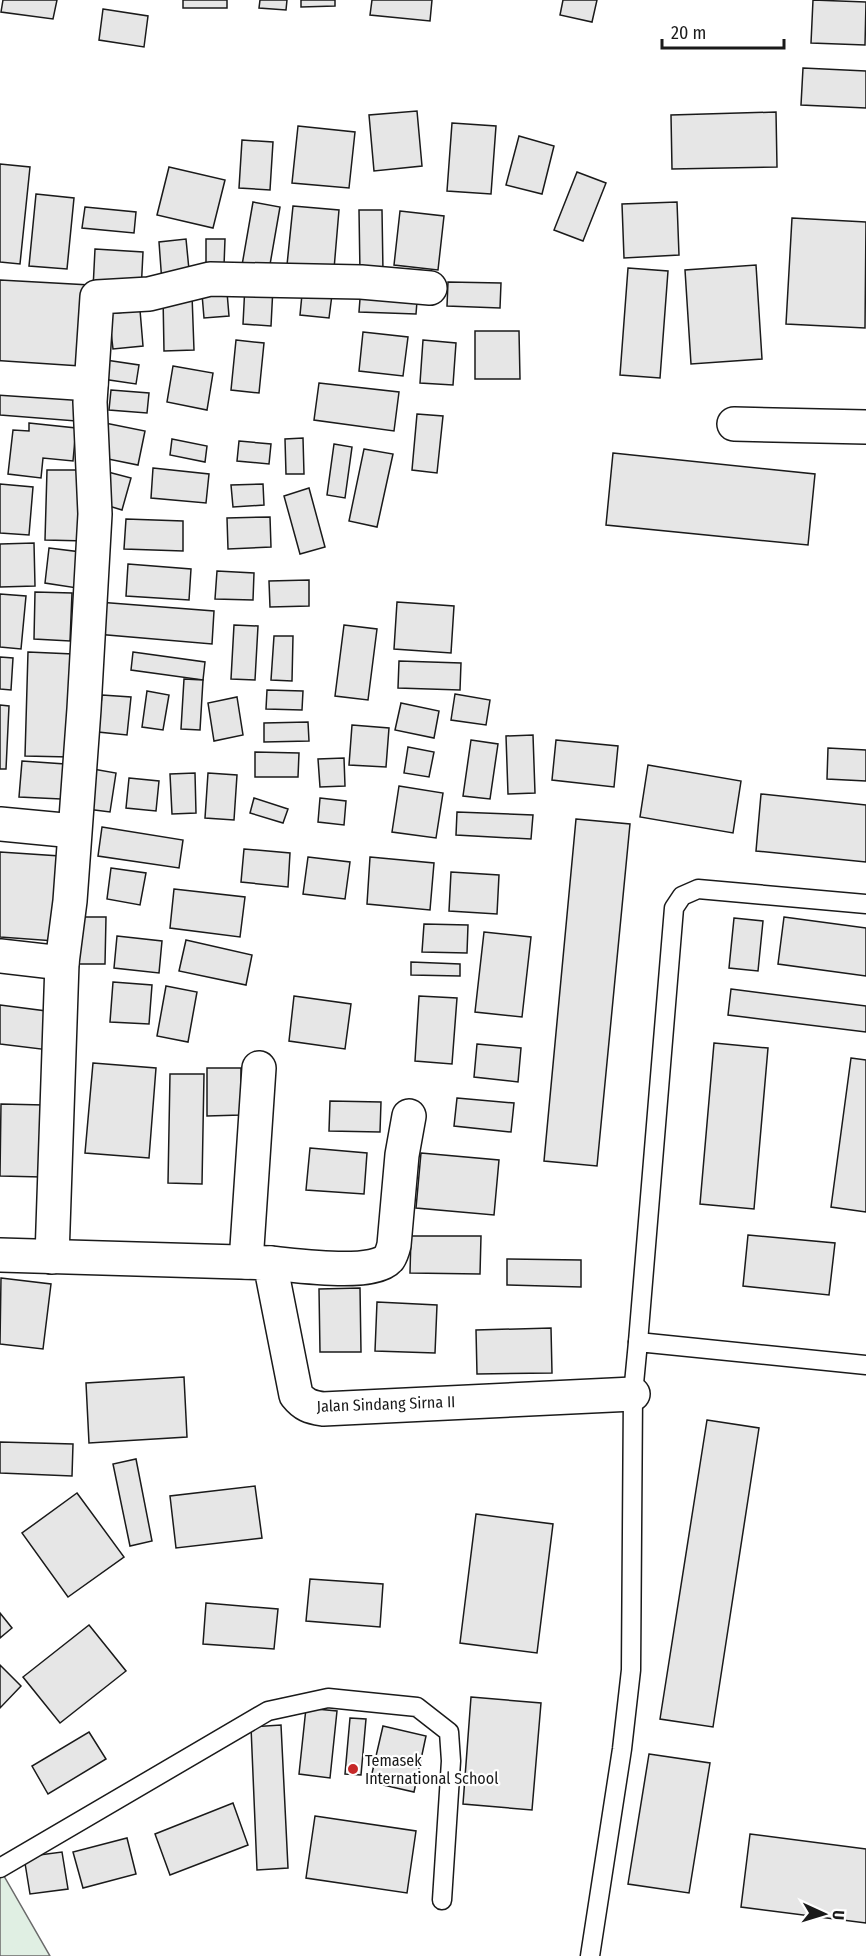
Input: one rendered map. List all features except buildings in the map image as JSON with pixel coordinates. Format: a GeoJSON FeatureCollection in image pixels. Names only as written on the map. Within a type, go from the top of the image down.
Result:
{"type":"FeatureCollection","features":[{"type":"Feature","properties":{"kind":"street"},"geometry":{"type":"LineString","coordinates":[[52,1257],[62,963],[84,709],[95,514],[91,384],[98,296],[149,294],[210,279],[361,282],[430,288]]}},
{"type":"Feature","properties":{"kind":"street"},"geometry":{"type":"LineString","coordinates":[[0,378],[91,384]]}},
{"type":"Feature","properties":{"kind":"street"},"geometry":{"type":"LineString","coordinates":[[734,424],[866,427]]}},
{"type":"Feature","properties":{"kind":"street"},"geometry":{"type":"LineString","coordinates":[[0,824],[74,831]]}},
{"type":"Feature","properties":{"kind":"street"},"geometry":{"type":"LineString","coordinates":[[0,956],[62,963]]}},
{"type":"Feature","properties":{"kind":"street","name":"Jalan Sindang Sirna II"},"geometry":{"type":"LineString","coordinates":[[259,1068],[258,1263],[296,1395],[302,1402],[310,1407],[323,1409],[633,1394]]}},
{"type":"Feature","properties":{"kind":"street"},"geometry":{"type":"LineString","coordinates":[[0,1255],[258,1263],[360,1270],[378,1265],[389,1259],[394,1245],[402,1155],[409,1116]]}},
{"type":"Feature","properties":{"kind":"lane"},"geometry":{"type":"LineString","coordinates":[[590,1956],[622,1749],[631,1670],[633,1394],[674,908],[682,896],[698,889],[866,904]]}},
{"type":"Feature","properties":{"kind":"lane"},"geometry":{"type":"LineString","coordinates":[[638,1342],[866,1365]]}},
{"type":"Feature","properties":{"kind":"lane"},"geometry":{"type":"LineString","coordinates":[[0,1868],[268,1711],[328,1698],[417,1707],[449,1732],[451,1761],[442,1900]]}},
{"type":"Feature","properties":{"kind":"green space"},"geometry":{"type":"Polygon","coordinates":[[[0,1869],[50,1956],[0,1956],[0,1869]]]}},
{"type":"Feature","properties":{"kind":"place","name":"Temasek International School"},"geometry":{"type":"Point","coordinates":[353,1769]}}]}
